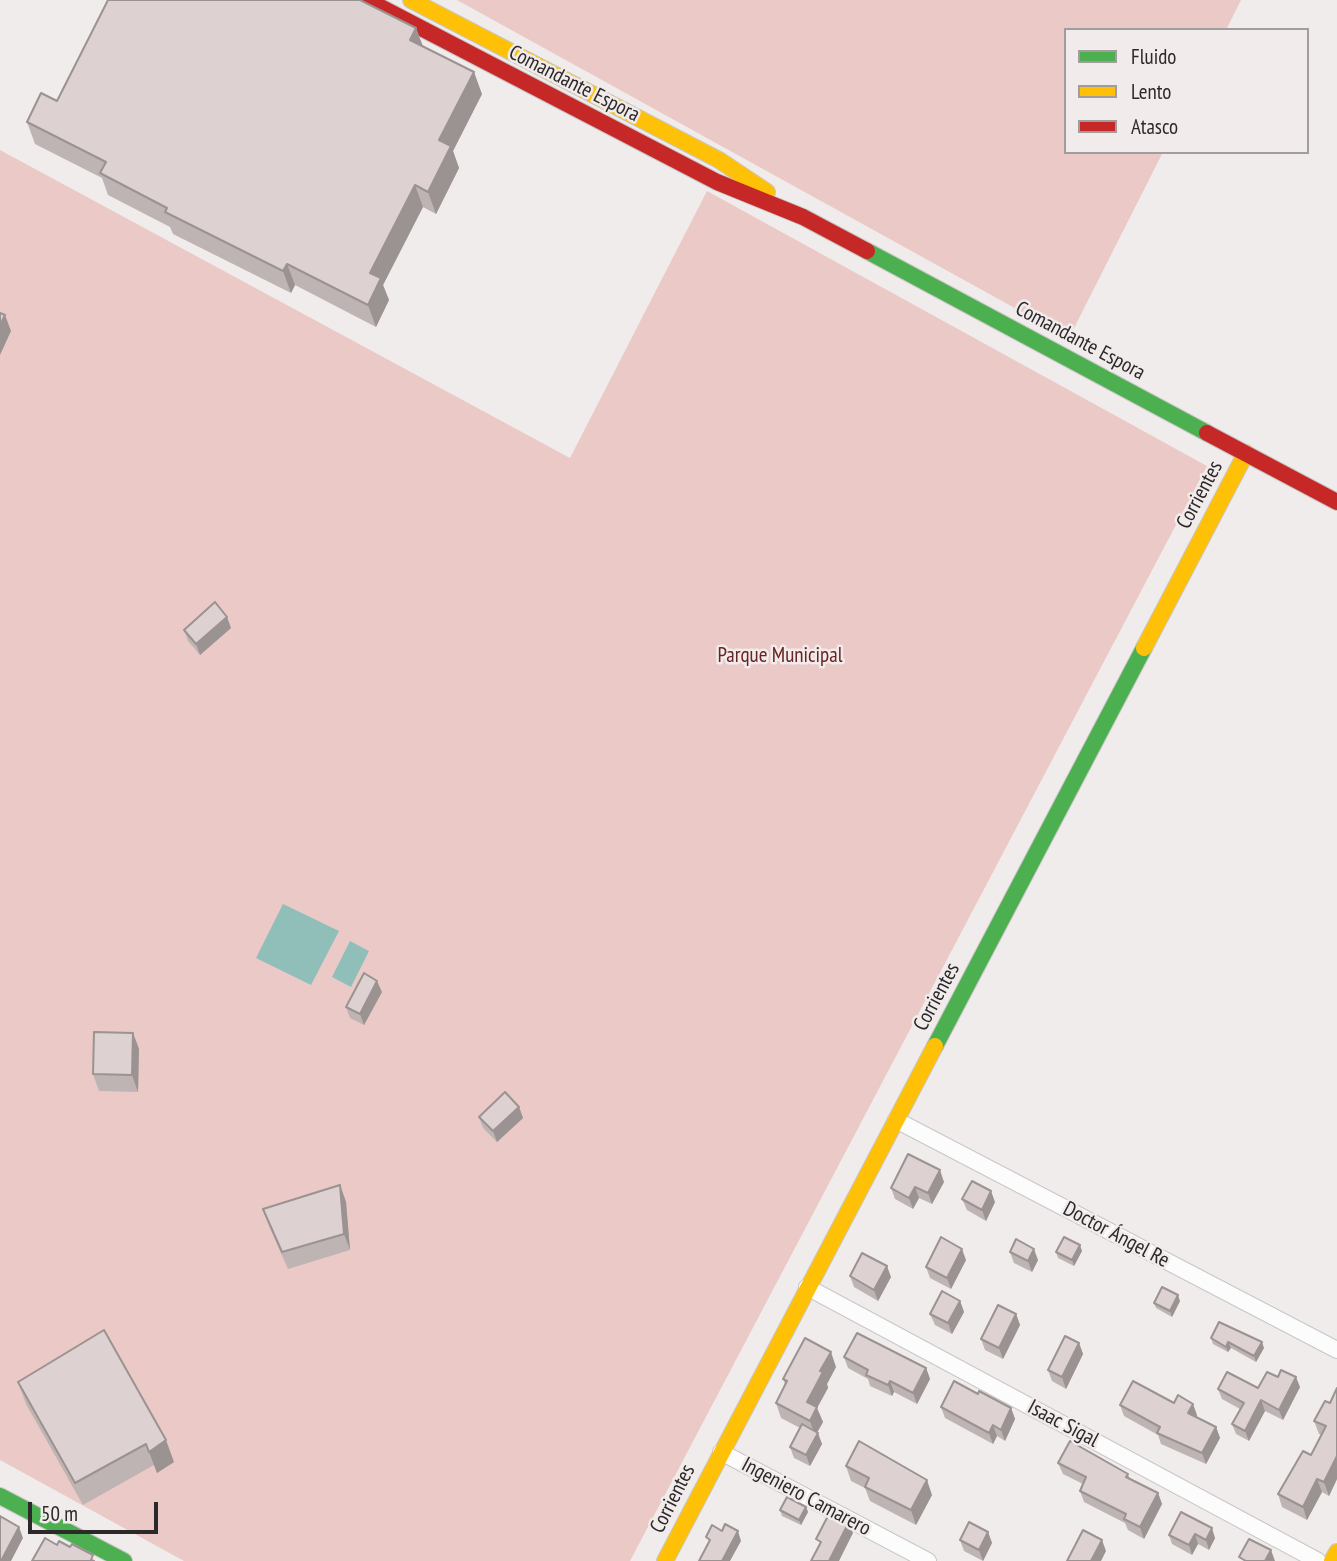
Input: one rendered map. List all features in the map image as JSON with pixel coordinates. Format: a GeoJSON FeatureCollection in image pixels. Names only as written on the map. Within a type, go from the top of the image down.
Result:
{"type":"FeatureCollection","features":[{"type":"Feature","properties":{"kind":"street","name":"Comandante Espora"},"geometry":{"type":"LineString","coordinates":[[367,0],[718,182],[803,217],[1337,502]]}},
{"type":"Feature","properties":{"kind":"street","name":"Comandante Espora"},"geometry":{"type":"LineString","coordinates":[[411,0],[719,160],[803,217]]}},
{"type":"Feature","properties":{"kind":"street","name":"Corrientes"},"geometry":{"type":"LineString","coordinates":[[665,1561],[1246,453]]}},
{"type":"Feature","properties":{"kind":"street","name":"Doctor Ángel Re"},"geometry":{"type":"LineString","coordinates":[[896,1120],[1337,1350]]}},
{"type":"Feature","properties":{"kind":"street","name":"Isaac Sigal"},"geometry":{"type":"LineString","coordinates":[[807,1287],[1318,1561]]}},
{"type":"Feature","properties":{"kind":"street","name":"Ingeniero Camarero"},"geometry":{"type":"LineString","coordinates":[[721,1452],[928,1561]]}},
{"type":"Feature","properties":{"kind":"street"},"geometry":{"type":"LineString","coordinates":[[0,1496],[124,1561]]}},
{"type":"Feature","properties":{"kind":"street"},"geometry":{"type":"LineString","coordinates":[[1332,1561],[1337,1552]]}},
{"type":"Feature","properties":{"kind":"green space"},"geometry":{"type":"Polygon","coordinates":[[[457,0],[1241,0],[1227,28],[1064,28],[1064,154],[1162,154],[1069,338],[457,0]]]}},
{"type":"Feature","properties":{"kind":"green space","name":"Parque Municipal"},"geometry":{"type":"Polygon","coordinates":[[[0,150],[570,458],[707,191],[1207,466],[630,1561],[184,1561],[0,1460],[0,150]]]}},
{"type":"Feature","properties":{"kind":"water"},"geometry":{"type":"Polygon","coordinates":[[[283,904],[339,931],[311,985],[256,958],[283,904]]]}},
{"type":"Feature","properties":{"kind":"water"},"geometry":{"type":"Polygon","coordinates":[[[350,941],[369,951],[351,987],[332,977],[350,941]]]}},
{"type":"Feature","properties":{"kind":"building"},"geometry":{"type":"Polygon","coordinates":[[[108,0],[360,0],[416,28],[410,40],[474,72],[439,140],[451,146],[428,192],[415,185],[370,273],[381,278],[368,305],[287,264],[283,271],[165,212],[167,208],[100,173],[106,162],[27,122],[41,93],[57,101],[108,0]]]}},
{"type":"Feature","properties":{"kind":"building"},"geometry":{"type":"Polygon","coordinates":[[[215,602],[227,617],[196,644],[184,630],[215,602]]]}},
{"type":"Feature","properties":{"kind":"building"},"geometry":{"type":"Polygon","coordinates":[[[364,973],[377,981],[360,1014],[346,1007],[364,973]]]}},
{"type":"Feature","properties":{"kind":"building"},"geometry":{"type":"Polygon","coordinates":[[[94,1032],[133,1033],[132,1075],[93,1074],[94,1032]]]}},
{"type":"Feature","properties":{"kind":"building"},"geometry":{"type":"Polygon","coordinates":[[[505,1092],[519,1107],[493,1131],[479,1117],[505,1092]]]}},
{"type":"Feature","properties":{"kind":"building"},"geometry":{"type":"Polygon","coordinates":[[[908,1154],[940,1170],[928,1193],[915,1187],[909,1198],[891,1188],[908,1154]]]}},
{"type":"Feature","properties":{"kind":"building"},"geometry":{"type":"Polygon","coordinates":[[[972,1181],[991,1191],[982,1210],[962,1199],[972,1181]]]}},
{"type":"Feature","properties":{"kind":"building"},"geometry":{"type":"Polygon","coordinates":[[[340,1185],[344,1234],[282,1252],[263,1209],[340,1185]]]}},
{"type":"Feature","properties":{"kind":"building"},"geometry":{"type":"Polygon","coordinates":[[[941,1237],[962,1249],[947,1278],[926,1267],[941,1237]]]}},
{"type":"Feature","properties":{"kind":"building"},"geometry":{"type":"Polygon","coordinates":[[[1064,1237],[1080,1245],[1072,1260],[1056,1252],[1064,1237]]]}},
{"type":"Feature","properties":{"kind":"building"},"geometry":{"type":"Polygon","coordinates":[[[1016,1239],[1034,1249],[1028,1261],[1010,1252],[1016,1239]]]}},
{"type":"Feature","properties":{"kind":"building"},"geometry":{"type":"Polygon","coordinates":[[[862,1253],[887,1266],[874,1290],[850,1276],[862,1253]]]}},
{"type":"Feature","properties":{"kind":"building"},"geometry":{"type":"Polygon","coordinates":[[[1162,1287],[1178,1295],[1170,1311],[1154,1303],[1162,1287]]]}},
{"type":"Feature","properties":{"kind":"building"},"geometry":{"type":"Polygon","coordinates":[[[942,1291],[960,1301],[948,1323],[930,1314],[942,1291]]]}},
{"type":"Feature","properties":{"kind":"building"},"geometry":{"type":"Polygon","coordinates":[[[998,1305],[1016,1314],[999,1348],[981,1339],[998,1305]]]}},
{"type":"Feature","properties":{"kind":"building"},"geometry":{"type":"Polygon","coordinates":[[[1219,1322],[1262,1342],[1254,1356],[1228,1342],[1226,1347],[1211,1338],[1219,1322]]]}},
{"type":"Feature","properties":{"kind":"building"},"geometry":{"type":"Polygon","coordinates":[[[104,1330],[166,1440],[149,1452],[146,1444],[75,1483],[18,1382],[104,1330]]]}},
{"type":"Feature","properties":{"kind":"building"},"geometry":{"type":"Polygon","coordinates":[[[857,1333],[926,1368],[913,1393],[890,1381],[888,1385],[866,1375],[868,1370],[844,1357],[857,1333]]]}},
{"type":"Feature","properties":{"kind":"building"},"geometry":{"type":"Polygon","coordinates":[[[1065,1336],[1079,1343],[1062,1377],[1048,1370],[1065,1336]]]}},
{"type":"Feature","properties":{"kind":"building"},"geometry":{"type":"Polygon","coordinates":[[[805,1338],[831,1352],[807,1402],[817,1407],[810,1421],[776,1403],[787,1381],[783,1379],[805,1338]]]}},
{"type":"Feature","properties":{"kind":"building"},"geometry":{"type":"Polygon","coordinates":[[[1281,1370],[1296,1377],[1279,1410],[1261,1400],[1245,1431],[1232,1424],[1244,1403],[1218,1389],[1227,1372],[1258,1388],[1267,1372],[1278,1377],[1281,1370]]]}},
{"type":"Feature","properties":{"kind":"building"},"geometry":{"type":"Polygon","coordinates":[[[954,1381],[1011,1408],[1001,1430],[993,1425],[989,1433],[941,1407],[954,1381]]]}},
{"type":"Feature","properties":{"kind":"building"},"geometry":{"type":"Polygon","coordinates":[[[1133,1381],[1174,1403],[1178,1395],[1193,1404],[1188,1413],[1216,1427],[1202,1453],[1157,1433],[1160,1427],[1120,1405],[1133,1381]]]}},
{"type":"Feature","properties":{"kind":"building"},"geometry":{"type":"Polygon","coordinates":[[[1337,1388],[1337,1456],[1324,1482],[1317,1479],[1303,1507],[1278,1494],[1303,1451],[1311,1455],[1326,1426],[1314,1421],[1325,1401],[1330,1403],[1337,1388]]]}},
{"type":"Feature","properties":{"kind":"building"},"geometry":{"type":"Polygon","coordinates":[[[802,1424],[818,1433],[806,1455],[790,1447],[802,1424]]]}},
{"type":"Feature","properties":{"kind":"building"},"geometry":{"type":"Polygon","coordinates":[[[859,1441],[927,1480],[911,1510],[865,1487],[869,1478],[846,1466],[859,1441]]]}},
{"type":"Feature","properties":{"kind":"building"},"geometry":{"type":"Polygon","coordinates":[[[1070,1441],[1128,1474],[1126,1477],[1158,1493],[1140,1527],[1124,1519],[1126,1514],[1080,1491],[1086,1477],[1058,1463],[1070,1441]]]}},
{"type":"Feature","properties":{"kind":"building"},"geometry":{"type":"Polygon","coordinates":[[[787,1497],[806,1507],[799,1520],[780,1510],[787,1497]]]}},
{"type":"Feature","properties":{"kind":"building"},"geometry":{"type":"Polygon","coordinates":[[[830,1512],[849,1522],[829,1561],[811,1561],[821,1542],[816,1539],[830,1512]]]}},
{"type":"Feature","properties":{"kind":"building"},"geometry":{"type":"Polygon","coordinates":[[[1181,1512],[1212,1528],[1206,1540],[1195,1534],[1189,1545],[1169,1535],[1181,1512]]]}},
{"type":"Feature","properties":{"kind":"building"},"geometry":{"type":"Polygon","coordinates":[[[0,1516],[19,1527],[1,1561],[0,1560],[0,1516]]]}},
{"type":"Feature","properties":{"kind":"building"},"geometry":{"type":"Polygon","coordinates":[[[969,1522],[988,1532],[979,1550],[960,1540],[969,1522]]]}},
{"type":"Feature","properties":{"kind":"building"},"geometry":{"type":"Polygon","coordinates":[[[725,1524],[738,1531],[722,1561],[699,1561],[710,1540],[706,1537],[712,1525],[722,1531],[725,1524]]]}},
{"type":"Feature","properties":{"kind":"building"},"geometry":{"type":"Polygon","coordinates":[[[1083,1530],[1102,1540],[1091,1561],[1067,1561],[1083,1530]]]}},
{"type":"Feature","properties":{"kind":"building"},"geometry":{"type":"Polygon","coordinates":[[[45,1538],[57,1545],[59,1541],[70,1547],[72,1544],[93,1555],[91,1560],[94,1561],[32,1561],[45,1538]]]}},
{"type":"Feature","properties":{"kind":"building"},"geometry":{"type":"Polygon","coordinates":[[[1249,1539],[1271,1550],[1265,1561],[1246,1561],[1239,1557],[1249,1539]]]}},
{"type":"Feature","properties":{"kind":"traffic: fast"},"geometry":{"type":"LineString","coordinates":[[867,251],[1207,433]]}},
{"type":"Feature","properties":{"kind":"traffic: fast"},"geometry":{"type":"LineString","coordinates":[[935,1046],[1144,648]]}},
{"type":"Feature","properties":{"kind":"traffic: fast"},"geometry":{"type":"LineString","coordinates":[[0,1496],[124,1561]]}},
{"type":"Feature","properties":{"kind":"traffic: slow"},"geometry":{"type":"LineString","coordinates":[[411,0],[719,160],[767,192]]}},
{"type":"Feature","properties":{"kind":"traffic: slow"},"geometry":{"type":"LineString","coordinates":[[1144,648],[1246,453]]}},
{"type":"Feature","properties":{"kind":"traffic: slow"},"geometry":{"type":"LineString","coordinates":[[665,1561],[935,1046]]}},
{"type":"Feature","properties":{"kind":"traffic: slow"},"geometry":{"type":"LineString","coordinates":[[1332,1561],[1337,1552]]}},
{"type":"Feature","properties":{"kind":"traffic: jam"},"geometry":{"type":"LineString","coordinates":[[367,0],[717,182],[803,217],[867,251]]}},
{"type":"Feature","properties":{"kind":"traffic: jam"},"geometry":{"type":"LineString","coordinates":[[1207,433],[1337,502]]}}]}
